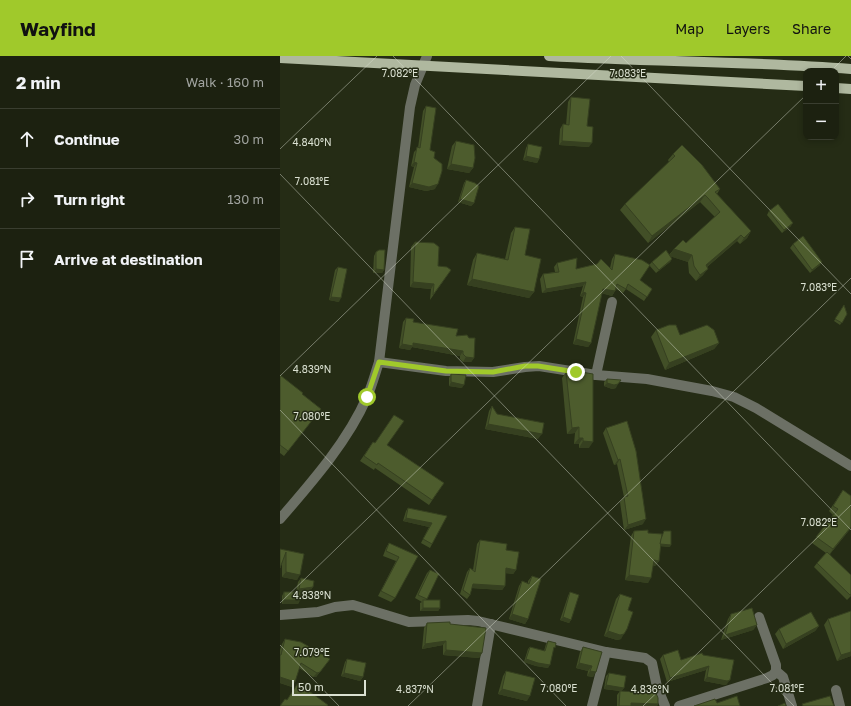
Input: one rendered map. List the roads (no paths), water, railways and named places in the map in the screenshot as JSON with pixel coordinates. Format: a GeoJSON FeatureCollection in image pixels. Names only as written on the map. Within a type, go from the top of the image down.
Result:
{"type":"FeatureCollection","features":[{"type":"Feature","properties":{"kind":"main road"},"geometry":{"type":"LineString","coordinates":[[549,56],[609,60],[796,64],[851,69]]}},
{"type":"Feature","properties":{"kind":"main road"},"geometry":{"type":"LineString","coordinates":[[280,58],[424,61],[803,86]]}},
{"type":"Feature","properties":{"kind":"main road"},"geometry":{"type":"LineString","coordinates":[[839,88],[851,89]]}},
{"type":"Feature","properties":{"kind":"street"},"geometry":{"type":"LineString","coordinates":[[280,519],[318,473],[352,426],[367,397],[379,362],[410,107],[415,85],[424,61]]}},
{"type":"Feature","properties":{"kind":"street"},"geometry":{"type":"LineString","coordinates":[[596,375],[612,302]]}},
{"type":"Feature","properties":{"kind":"street"},"geometry":{"type":"LineString","coordinates":[[379,362],[446,371],[493,372],[525,366],[538,366],[596,375],[647,379],[712,391],[734,397],[756,408],[851,466]]}},
{"type":"Feature","properties":{"kind":"street"},"geometry":{"type":"LineString","coordinates":[[280,615],[318,612],[335,607],[353,605],[409,622],[468,620],[492,624],[606,652],[649,660],[652,663],[657,687],[665,706]]}},
{"type":"Feature","properties":{"kind":"street"},"geometry":{"type":"LineString","coordinates":[[679,706],[762,680],[773,675],[776,671],[776,665],[759,617]]}},
{"type":"Feature","properties":{"kind":"street"},"geometry":{"type":"LineString","coordinates":[[476,706],[492,624]]}},
{"type":"Feature","properties":{"kind":"street"},"geometry":{"type":"LineString","coordinates":[[592,706],[606,652]]}},
{"type":"Feature","properties":{"kind":"street"},"geometry":{"type":"LineString","coordinates":[[776,671],[783,677],[792,706]]}},
{"type":"Feature","properties":{"kind":"street"},"geometry":{"type":"LineString","coordinates":[[836,690],[840,706]]}}]}
